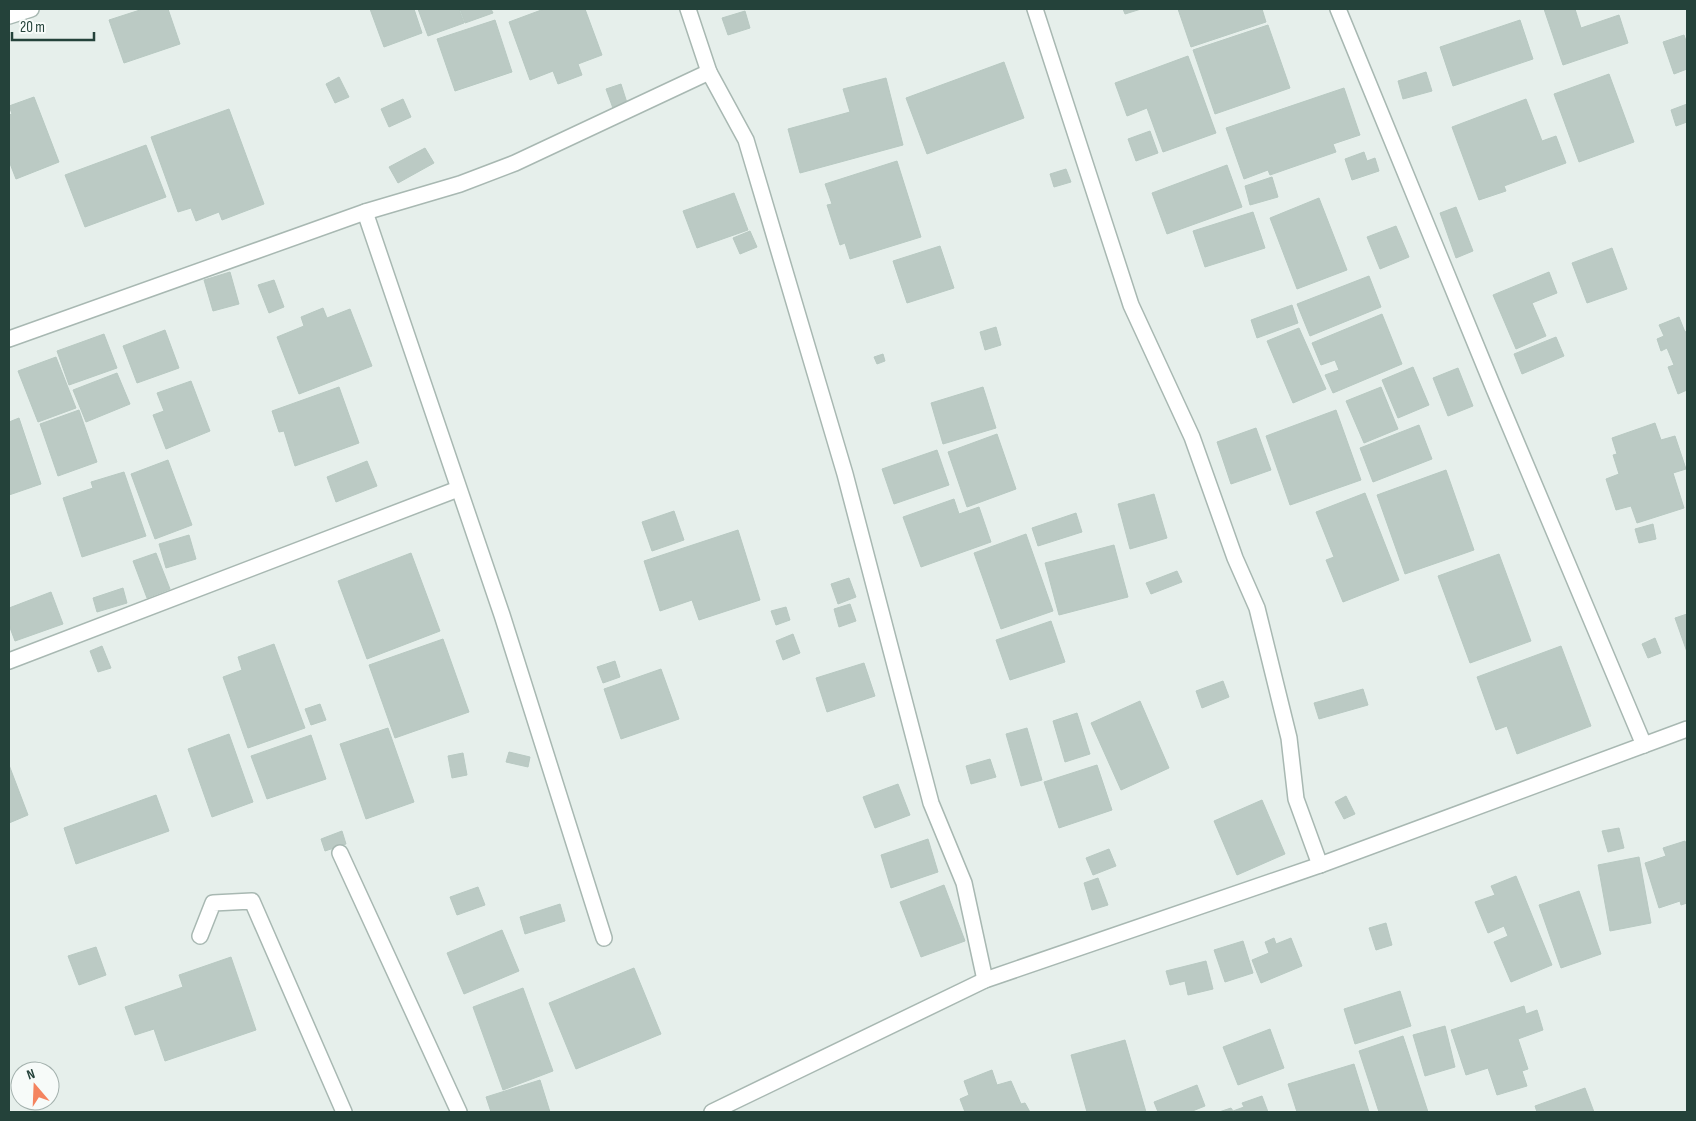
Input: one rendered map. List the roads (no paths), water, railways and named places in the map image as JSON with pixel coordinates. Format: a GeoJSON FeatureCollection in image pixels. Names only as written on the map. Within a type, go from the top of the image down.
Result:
{"type":"FeatureCollection","features":[{"type":"Feature","properties":{"kind":"street"},"geometry":{"type":"LineString","coordinates":[[9,16],[31,9]]}},
{"type":"Feature","properties":{"kind":"street"},"geometry":{"type":"LineString","coordinates":[[688,9],[709,72],[746,140],[845,474],[931,803],[964,883],[985,980]]}},
{"type":"Feature","properties":{"kind":"street"},"geometry":{"type":"LineString","coordinates":[[1035,9],[1131,305],[1192,437],[1235,558],[1257,608],[1289,738],[1296,799],[1320,865]]}},
{"type":"Feature","properties":{"kind":"street"},"geometry":{"type":"LineString","coordinates":[[1338,9],[1490,380],[1644,745]]}},
{"type":"Feature","properties":{"kind":"street"},"geometry":{"type":"LineString","coordinates":[[9,340],[365,212],[460,184],[515,163],[709,72]]}},
{"type":"Feature","properties":{"kind":"street"},"geometry":{"type":"LineString","coordinates":[[365,212],[502,615],[604,938]]}},
{"type":"Feature","properties":{"kind":"street"},"geometry":{"type":"LineString","coordinates":[[9,661],[458,489]]}},
{"type":"Feature","properties":{"kind":"street"},"geometry":{"type":"LineString","coordinates":[[712,1112],[985,980],[1320,865],[1687,729]]}},
{"type":"Feature","properties":{"kind":"street"},"geometry":{"type":"LineString","coordinates":[[340,853],[459,1112]]}},
{"type":"Feature","properties":{"kind":"street"},"geometry":{"type":"LineString","coordinates":[[200,936],[213,903],[252,901],[344,1112]]}}]}
